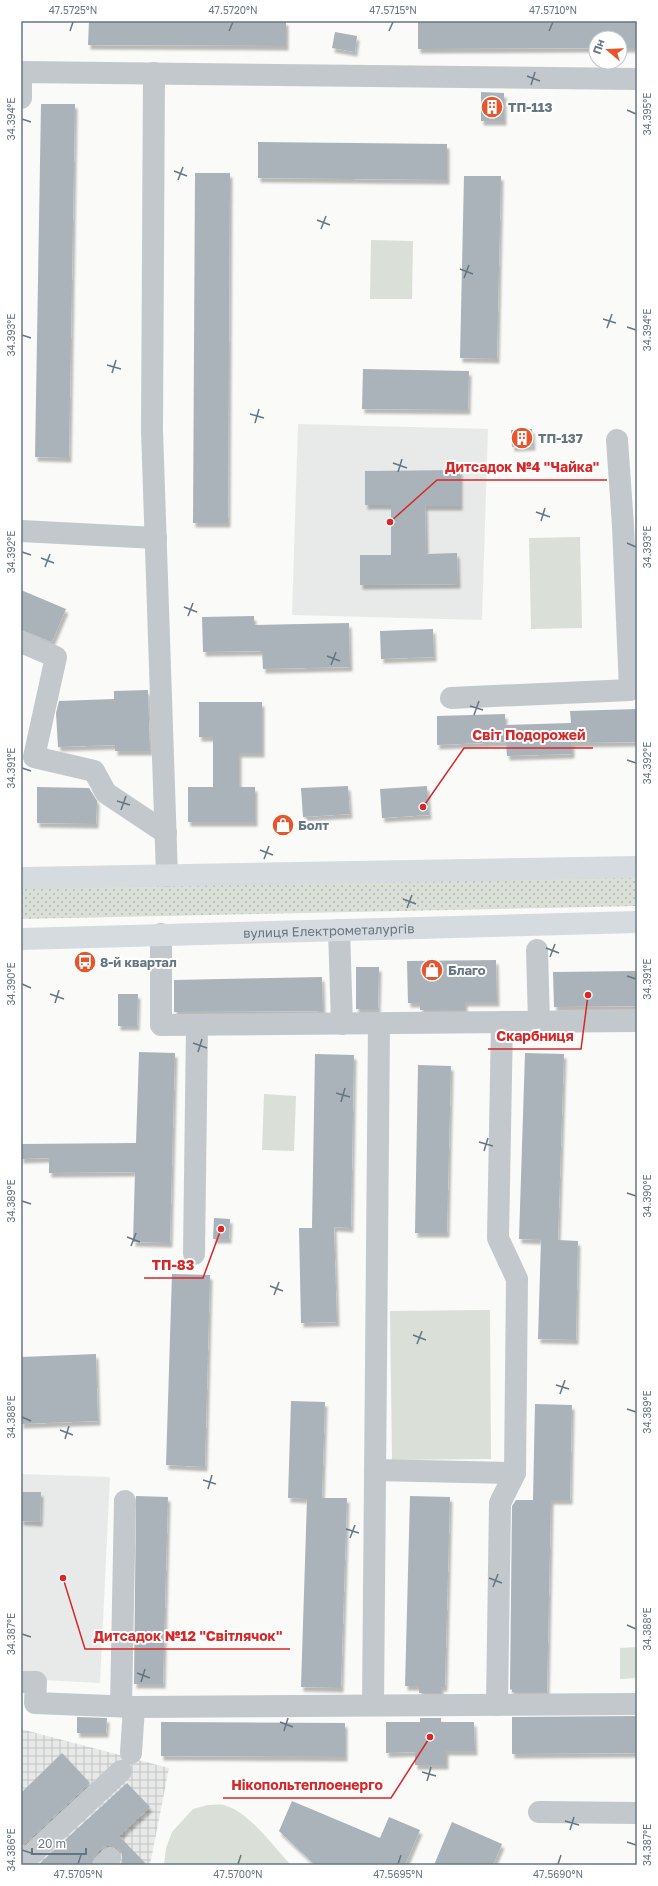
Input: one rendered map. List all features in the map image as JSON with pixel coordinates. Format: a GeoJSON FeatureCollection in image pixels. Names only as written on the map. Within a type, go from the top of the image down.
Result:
{"type":"FeatureCollection","features":[{"type":"Feature","properties":{"kind":"main road"},"geometry":{"type":"LineString","coordinates":[[21,878],[637,867]]}},
{"type":"Feature","properties":{"kind":"main road","name":"вулиця Електрометалургів"},"geometry":{"type":"LineString","coordinates":[[21,939],[637,922]]}},
{"type":"Feature","properties":{"kind":"street"},"geometry":{"type":"LineString","coordinates":[[21,98],[21,72],[637,79]]}},
{"type":"Feature","properties":{"kind":"street"},"geometry":{"type":"LineString","coordinates":[[154,73],[152,430],[167,876]]}},
{"type":"Feature","properties":{"kind":"street"},"geometry":{"type":"LineString","coordinates":[[451,698],[630,690],[630,526],[617,440]]}},
{"type":"Feature","properties":{"kind":"street"},"geometry":{"type":"LineString","coordinates":[[21,531],[156,538]]}},
{"type":"Feature","properties":{"kind":"street"},"geometry":{"type":"LineString","coordinates":[[21,642],[56,657],[34,757],[94,771],[106,793],[166,833]]}},
{"type":"Feature","properties":{"kind":"street"},"geometry":{"type":"LineString","coordinates":[[339,930],[342,1024]]}},
{"type":"Feature","properties":{"kind":"street"},"geometry":{"type":"LineString","coordinates":[[161,934],[162,1025],[637,1021]]}},
{"type":"Feature","properties":{"kind":"street"},"geometry":{"type":"LineString","coordinates":[[537,950],[539,1022]]}},
{"type":"Feature","properties":{"kind":"street"},"geometry":{"type":"LineString","coordinates":[[497,1705],[500,1503],[515,1473],[517,1279],[498,1238],[502,1022]]}},
{"type":"Feature","properties":{"kind":"street"},"geometry":{"type":"LineString","coordinates":[[373,1705],[379,1024]]}},
{"type":"Feature","properties":{"kind":"street"},"geometry":{"type":"LineString","coordinates":[[194,1254],[197,1025]]}},
{"type":"Feature","properties":{"kind":"street"},"geometry":{"type":"LineString","coordinates":[[375,1470],[515,1473]]}},
{"type":"Feature","properties":{"kind":"street"},"geometry":{"type":"LineString","coordinates":[[21,1864],[126,1762],[127,1706],[125,1501]]}},
{"type":"Feature","properties":{"kind":"street"},"geometry":{"type":"LineString","coordinates":[[21,1682],[36,1682],[35,1703],[127,1706],[637,1704]]}},
{"type":"Feature","properties":{"kind":"street"},"geometry":{"type":"LineString","coordinates":[[539,1812],[637,1812]]}},
{"type":"Feature","properties":{"kind":"shaded area"},"geometry":{"type":"Polygon","coordinates":[[[371,240],[413,241],[412,299],[370,299],[371,240]]]}},
{"type":"Feature","properties":{"kind":"shaded area"},"geometry":{"type":"Polygon","coordinates":[[[298,424],[488,429],[482,620],[292,615],[298,424]]]}},
{"type":"Feature","properties":{"kind":"shaded area"},"geometry":{"type":"Polygon","coordinates":[[[580,537],[582,628],[531,629],[529,538],[580,537]]]}},
{"type":"Feature","properties":{"kind":"shaded area"},"geometry":{"type":"Polygon","coordinates":[[[637,875],[637,906],[21,919],[21,888],[637,875]]]}},
{"type":"Feature","properties":{"kind":"shaded area"},"geometry":{"type":"Polygon","coordinates":[[[264,1094],[296,1096],[294,1151],[262,1150],[264,1094]]]}},
{"type":"Feature","properties":{"kind":"shaded area"},"geometry":{"type":"Polygon","coordinates":[[[490,1310],[491,1459],[392,1460],[390,1311],[490,1310]]]}},
{"type":"Feature","properties":{"kind":"shaded area"},"geometry":{"type":"Polygon","coordinates":[[[21,1474],[110,1477],[100,1683],[21,1679],[21,1474]]]}},
{"type":"Feature","properties":{"kind":"shaded area"},"geometry":{"type":"Polygon","coordinates":[[[637,1647],[637,1678],[620,1679],[620,1648],[637,1647]]]}},
{"type":"Feature","properties":{"kind":"shaded area"},"geometry":{"type":"Polygon","coordinates":[[[21,1729],[169,1768],[150,1865],[21,1865],[21,1729]]]}},
{"type":"Feature","properties":{"kind":"shaded area"},"geometry":{"type":"Polygon","coordinates":[[[208,1805],[224,1805],[242,1815],[260,1830],[291,1865],[164,1865],[166,1848],[172,1832],[193,1809],[208,1805]]]}},
{"type":"Feature","properties":{"kind":"building"},"geometry":{"type":"Polygon","coordinates":[[[89,21],[286,21],[286,46],[88,45],[89,21]]]}},
{"type":"Feature","properties":{"kind":"building"},"geometry":{"type":"Polygon","coordinates":[[[418,21],[637,21],[637,48],[628,48],[628,30],[588,30],[588,48],[418,49],[418,21]]]}},
{"type":"Feature","properties":{"kind":"building"},"geometry":{"type":"Polygon","coordinates":[[[335,32],[357,36],[355,52],[332,48],[335,32]]]}},
{"type":"Feature","properties":{"kind":"building","name":"ТП-113"},"geometry":{"type":"Polygon","coordinates":[[[481,92],[504,93],[504,121],[481,121],[481,92]]]}},
{"type":"Feature","properties":{"kind":"building"},"geometry":{"type":"Polygon","coordinates":[[[41,104],[75,104],[69,458],[35,457],[41,104]]]}},
{"type":"Feature","properties":{"kind":"building"},"geometry":{"type":"Polygon","coordinates":[[[258,142],[447,144],[447,180],[258,178],[258,142]]]}},
{"type":"Feature","properties":{"kind":"building"},"geometry":{"type":"Polygon","coordinates":[[[195,173],[230,173],[228,523],[193,523],[195,173]]]}},
{"type":"Feature","properties":{"kind":"building"},"geometry":{"type":"Polygon","coordinates":[[[464,176],[501,176],[497,359],[460,358],[464,176]]]}},
{"type":"Feature","properties":{"kind":"building"},"geometry":{"type":"Polygon","coordinates":[[[363,369],[469,371],[468,410],[362,409],[363,369]]]}},
{"type":"Feature","properties":{"kind":"building","name":"ТП-137"},"geometry":{"type":"Polygon","coordinates":[[[532,429],[533,446],[512,447],[511,430],[532,429]]]}},
{"type":"Feature","properties":{"kind":"building"},"geometry":{"type":"Polygon","coordinates":[[[460,470],[460,506],[425,506],[426,554],[457,553],[458,584],[360,585],[360,555],[391,555],[391,505],[365,505],[365,471],[460,470]]]}},
{"type":"Feature","properties":{"kind":"building"},"geometry":{"type":"Polygon","coordinates":[[[21,590],[66,609],[52,642],[21,630],[21,590]]]}},
{"type":"Feature","properties":{"kind":"building"},"geometry":{"type":"Polygon","coordinates":[[[254,616],[254,625],[349,623],[350,667],[263,669],[262,651],[203,652],[202,617],[254,616]]]}},
{"type":"Feature","properties":{"kind":"building"},"geometry":{"type":"Polygon","coordinates":[[[433,629],[434,657],[381,659],[380,631],[433,629]]]}},
{"type":"Feature","properties":{"kind":"building"},"geometry":{"type":"Polygon","coordinates":[[[148,690],[150,751],[115,751],[115,745],[58,747],[56,713],[59,701],[114,699],[114,691],[148,690]]]}},
{"type":"Feature","properties":{"kind":"building"},"geometry":{"type":"Polygon","coordinates":[[[199,702],[262,702],[262,753],[239,753],[239,787],[255,787],[255,822],[188,822],[188,787],[213,787],[213,737],[199,737],[199,702]]]}},
{"type":"Feature","properties":{"kind":"building"},"geometry":{"type":"Polygon","coordinates":[[[637,709],[637,742],[572,743],[572,754],[507,756],[506,742],[437,745],[437,716],[505,714],[505,725],[571,723],[570,711],[637,709]]]}},
{"type":"Feature","properties":{"kind":"building"},"geometry":{"type":"Polygon","coordinates":[[[348,786],[350,814],[303,817],[301,788],[348,786]]]}},
{"type":"Feature","properties":{"kind":"building"},"geometry":{"type":"Polygon","coordinates":[[[427,786],[429,815],[382,818],[380,789],[427,786]]]}},
{"type":"Feature","properties":{"kind":"building"},"geometry":{"type":"Polygon","coordinates":[[[37,787],[89,788],[97,801],[96,824],[37,823],[37,787]]]}},
{"type":"Feature","properties":{"kind":"building"},"geometry":{"type":"Polygon","coordinates":[[[496,960],[497,1002],[465,1002],[465,1010],[420,1010],[420,1003],[408,1003],[407,961],[496,960]]]}},
{"type":"Feature","properties":{"kind":"building"},"geometry":{"type":"Polygon","coordinates":[[[356,967],[379,967],[378,1009],[356,1009],[356,967]]]}},
{"type":"Feature","properties":{"kind":"building"},"geometry":{"type":"Polygon","coordinates":[[[637,971],[637,1006],[554,1007],[553,972],[637,971]]]}},
{"type":"Feature","properties":{"kind":"building"},"geometry":{"type":"Polygon","coordinates":[[[322,977],[323,1011],[174,1012],[174,980],[322,977]]]}},
{"type":"Feature","properties":{"kind":"building"},"geometry":{"type":"Polygon","coordinates":[[[118,994],[138,994],[137,1026],[118,1026],[118,994]]]}},
{"type":"Feature","properties":{"kind":"building"},"geometry":{"type":"Polygon","coordinates":[[[139,1052],[175,1053],[170,1243],[133,1242],[135,1172],[49,1173],[49,1158],[21,1159],[21,1144],[136,1143],[139,1052]]]}},
{"type":"Feature","properties":{"kind":"building"},"geometry":{"type":"Polygon","coordinates":[[[525,1053],[564,1054],[558,1240],[578,1241],[576,1340],[538,1339],[541,1240],[519,1239],[525,1053]]]}},
{"type":"Feature","properties":{"kind":"building"},"geometry":{"type":"Polygon","coordinates":[[[315,1054],[354,1055],[351,1228],[334,1227],[337,1322],[301,1323],[299,1228],[312,1228],[315,1054]]]}},
{"type":"Feature","properties":{"kind":"building"},"geometry":{"type":"Polygon","coordinates":[[[418,1065],[451,1066],[447,1233],[415,1233],[418,1065]]]}},
{"type":"Feature","properties":{"kind":"building"},"geometry":{"type":"Polygon","coordinates":[[[214,1218],[230,1219],[229,1239],[213,1239],[214,1218]]]}},
{"type":"Feature","properties":{"kind":"building"},"geometry":{"type":"Polygon","coordinates":[[[172,1274],[210,1275],[205,1467],[166,1465],[172,1274]]]}},
{"type":"Feature","properties":{"kind":"building"},"geometry":{"type":"Polygon","coordinates":[[[96,1354],[98,1421],[21,1424],[21,1357],[96,1354]]]}},
{"type":"Feature","properties":{"kind":"building"},"geometry":{"type":"Polygon","coordinates":[[[291,1401],[325,1402],[322,1498],[347,1498],[341,1688],[301,1687],[307,1499],[288,1498],[291,1401]]]}},
{"type":"Feature","properties":{"kind":"building"},"geometry":{"type":"Polygon","coordinates":[[[535,1404],[572,1405],[570,1500],[551,1500],[547,1692],[512,1692],[510,1689],[512,1506],[516,1500],[533,1500],[535,1404]]]}},
{"type":"Feature","properties":{"kind":"building"},"geometry":{"type":"Polygon","coordinates":[[[21,1492],[41,1492],[40,1522],[21,1521],[21,1492]]]}},
{"type":"Feature","properties":{"kind":"building"},"geometry":{"type":"Polygon","coordinates":[[[136,1496],[168,1497],[163,1684],[134,1684],[136,1496]]]}},
{"type":"Feature","properties":{"kind":"building"},"geometry":{"type":"Polygon","coordinates":[[[410,1496],[450,1497],[445,1687],[441,1687],[441,1693],[419,1693],[419,1686],[405,1686],[410,1496]]]}},
{"type":"Feature","properties":{"kind":"building"},"geometry":{"type":"Polygon","coordinates":[[[637,1716],[637,1753],[512,1754],[512,1717],[637,1716]]]}},
{"type":"Feature","properties":{"kind":"building"},"geometry":{"type":"Polygon","coordinates":[[[77,1717],[107,1718],[106,1733],[77,1733],[77,1717]]]}},
{"type":"Feature","properties":{"kind":"building"},"geometry":{"type":"Polygon","coordinates":[[[420,1718],[441,1718],[441,1722],[474,1722],[475,1751],[446,1751],[446,1765],[415,1765],[415,1752],[386,1753],[386,1722],[420,1722],[420,1718]]]}},
{"type":"Feature","properties":{"kind":"building"},"geometry":{"type":"Polygon","coordinates":[[[161,1722],[345,1723],[345,1757],[161,1756],[161,1722]]]}},
{"type":"Feature","properties":{"kind":"building"},"geometry":{"type":"Polygon","coordinates":[[[62,1753],[90,1783],[21,1847],[21,1793],[62,1753]]]}},
{"type":"Feature","properties":{"kind":"building"},"geometry":{"type":"Polygon","coordinates":[[[127,1783],[150,1807],[119,1836],[147,1865],[120,1865],[122,1861],[122,1854],[119,1849],[113,1846],[106,1846],[94,1856],[91,1865],[38,1865],[127,1783]]]}},
{"type":"Feature","properties":{"kind":"building"},"geometry":{"type":"Polygon","coordinates":[[[292,1801],[380,1838],[389,1817],[420,1830],[405,1865],[315,1865],[279,1831],[292,1801]]]}},
{"type":"Feature","properties":{"kind":"building"},"geometry":{"type":"Polygon","coordinates":[[[452,1822],[502,1844],[493,1865],[434,1865],[452,1822]]]}},
{"type":"Feature","properties":{"kind":"place","name":"ТП-113"},"geometry":{"type":"Point","coordinates":[492,107]}},
{"type":"Feature","properties":{"kind":"place","name":"ТП-137"},"geometry":{"type":"Point","coordinates":[522,438]}},
{"type":"Feature","properties":{"kind":"place","name":"Дитсадок №4 \"Чайка\""},"geometry":{"type":"Point","coordinates":[390,522]}},
{"type":"Feature","properties":{"kind":"place","name":"Світ Подорожей"},"geometry":{"type":"Point","coordinates":[423,807]}},
{"type":"Feature","properties":{"kind":"place","name":"Болт"},"geometry":{"type":"Point","coordinates":[283,825]}},
{"type":"Feature","properties":{"kind":"place","name":"8-й квартал"},"geometry":{"type":"Point","coordinates":[85,962]}},
{"type":"Feature","properties":{"kind":"place","name":"Благо"},"geometry":{"type":"Point","coordinates":[432,970]}},
{"type":"Feature","properties":{"kind":"place","name":"Скарбниця"},"geometry":{"type":"Point","coordinates":[588,995]}},
{"type":"Feature","properties":{"kind":"place","name":"ТП-83"},"geometry":{"type":"Point","coordinates":[221,1229]}},
{"type":"Feature","properties":{"kind":"place","name":"Дитсадок №12 \"Світлячок\""},"geometry":{"type":"Point","coordinates":[63,1578]}},
{"type":"Feature","properties":{"kind":"place","name":"Нікопольтеплоенерго"},"geometry":{"type":"Point","coordinates":[430,1737]}}]}
